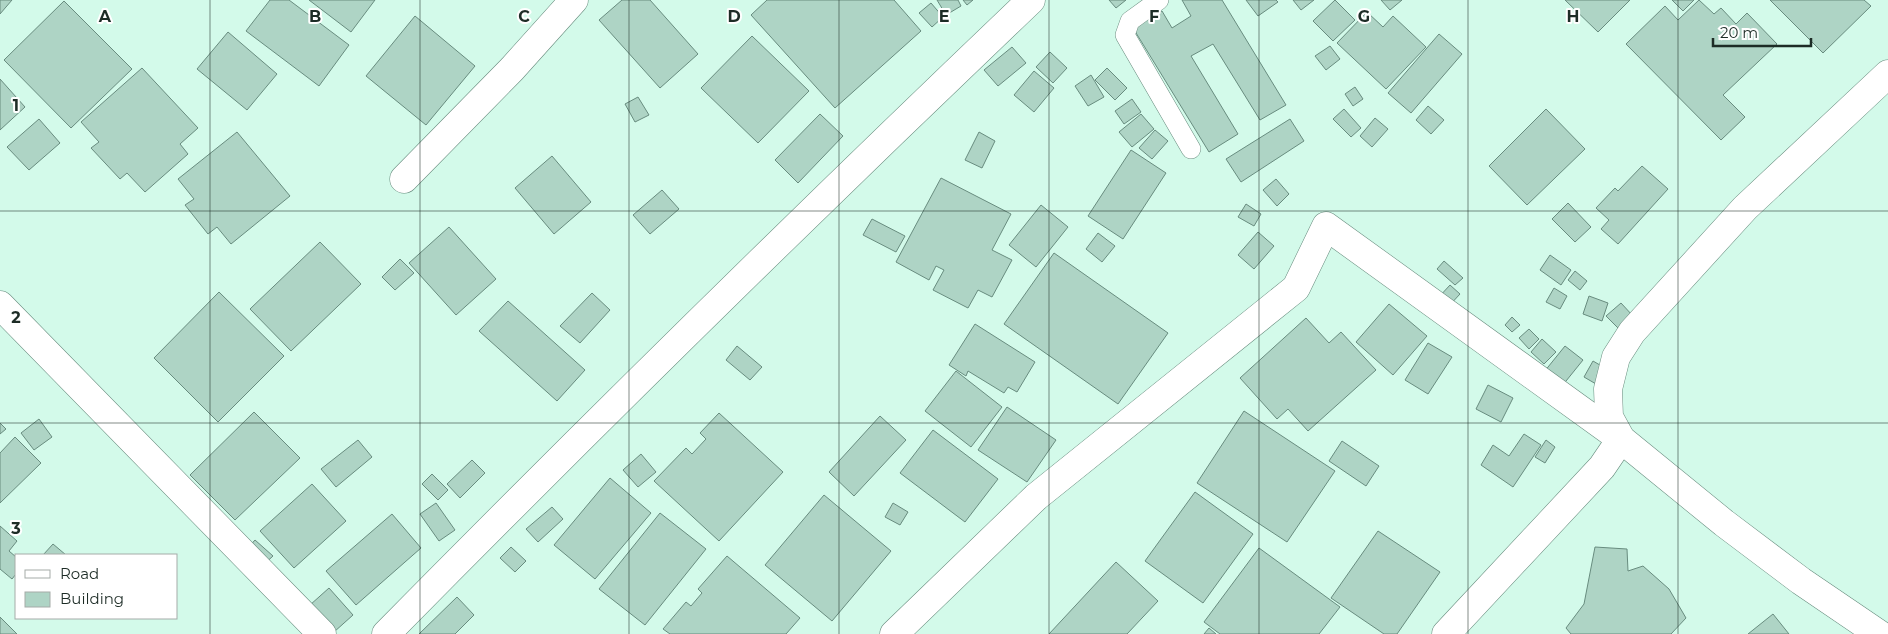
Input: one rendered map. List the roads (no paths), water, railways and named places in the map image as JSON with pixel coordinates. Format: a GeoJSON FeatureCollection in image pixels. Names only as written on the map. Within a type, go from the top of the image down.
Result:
{"type":"FeatureCollection","features":[{"type":"Feature","properties":{"kind":"street"},"geometry":{"type":"LineString","coordinates":[[404,179],[512,69],[574,0]]}},
{"type":"Feature","properties":{"kind":"street"},"geometry":{"type":"LineString","coordinates":[[386,634],[542,476],[835,187],[1031,0]]}},
{"type":"Feature","properties":{"kind":"street"},"geometry":{"type":"LineString","coordinates":[[1621,439],[1609,417],[1608,389],[1616,357],[1632,332],[1745,208],[1888,74]]}},
{"type":"Feature","properties":{"kind":"street"},"geometry":{"type":"LineString","coordinates":[[894,634],[1036,497],[1296,288],[1326,226],[1621,439],[1724,523],[1801,581],[1879,634]]}},
{"type":"Feature","properties":{"kind":"street"},"geometry":{"type":"LineString","coordinates":[[0,305],[322,634]]}},
{"type":"Feature","properties":{"kind":"street"},"geometry":{"type":"LineString","coordinates":[[1446,634],[1602,467],[1621,439]]}},
{"type":"Feature","properties":{"kind":"lane"},"geometry":{"type":"LineString","coordinates":[[1159,0],[1130,21],[1125,35],[1191,149]]}}]}
